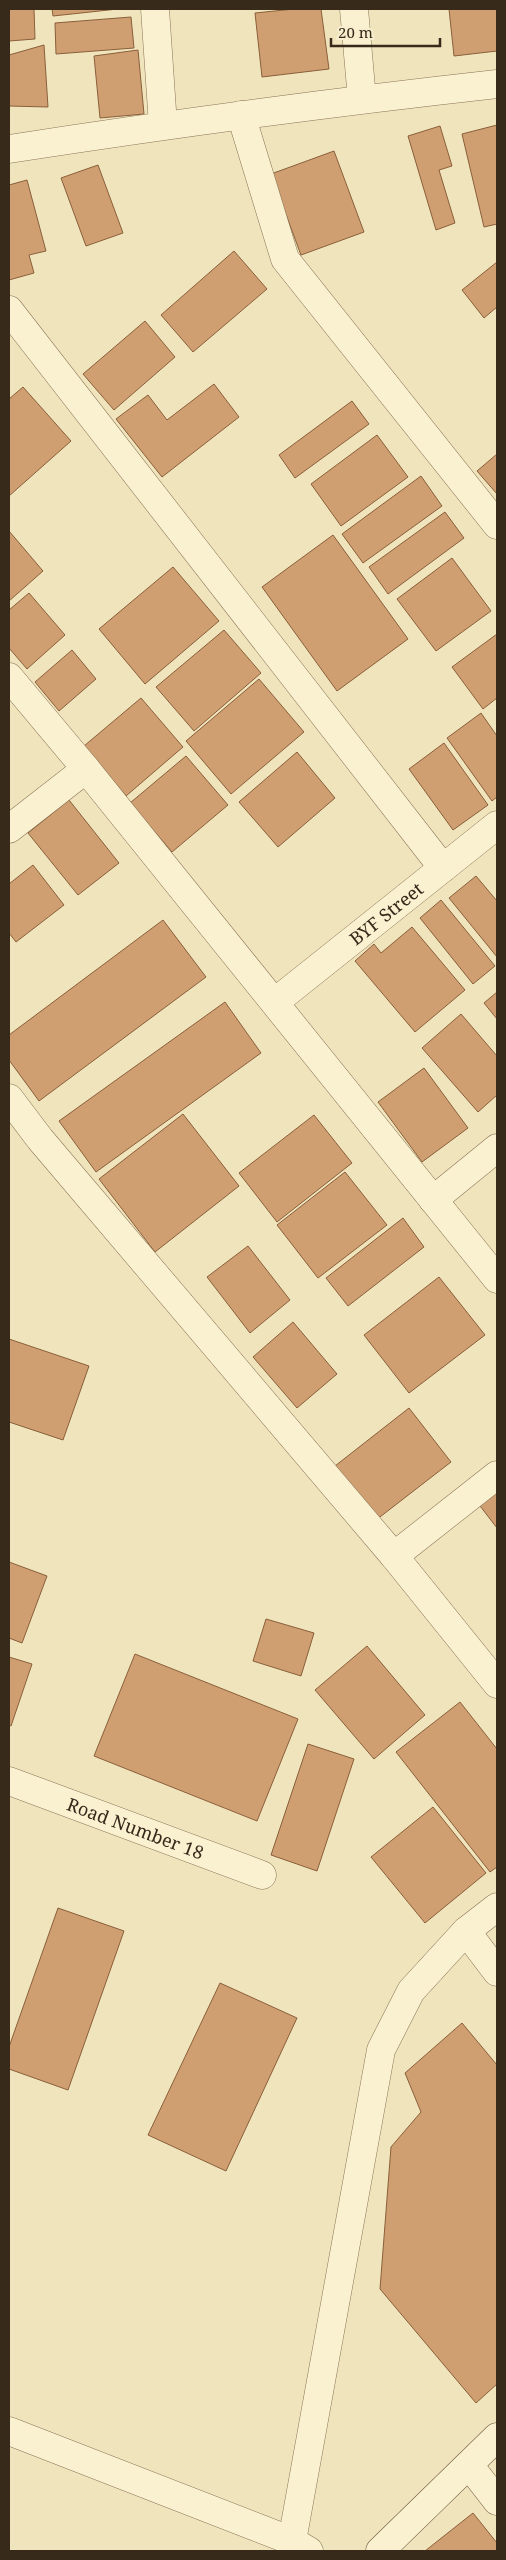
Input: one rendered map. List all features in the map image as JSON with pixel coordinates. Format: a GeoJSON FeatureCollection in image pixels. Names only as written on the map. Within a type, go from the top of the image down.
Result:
{"type":"FeatureCollection","features":[{"type":"Feature","properties":{"kind":"street"},"geometry":{"type":"LineString","coordinates":[[155,9],[163,125]]}},
{"type":"Feature","properties":{"kind":"street"},"geometry":{"type":"LineString","coordinates":[[354,9],[362,99]]}},
{"type":"Feature","properties":{"kind":"street"},"geometry":{"type":"LineString","coordinates":[[9,149],[163,125],[362,99],[497,84]]}},
{"type":"Feature","properties":{"kind":"street"},"geometry":{"type":"LineString","coordinates":[[241,115],[285,259],[497,525]]}},
{"type":"Feature","properties":{"kind":"street"},"geometry":{"type":"LineString","coordinates":[[9,310],[443,868]]}},
{"type":"Feature","properties":{"kind":"street"},"geometry":{"type":"LineString","coordinates":[[9,677],[275,1002],[497,1279]]}},
{"type":"Feature","properties":{"kind":"street"},"geometry":{"type":"LineString","coordinates":[[9,829],[86,769]]}},
{"type":"Feature","properties":{"kind":"street","name":"BYF Street"},"geometry":{"type":"LineString","coordinates":[[275,1002],[497,825]]}},
{"type":"Feature","properties":{"kind":"street"},"geometry":{"type":"LineString","coordinates":[[9,1098],[40,1139],[394,1556],[497,1684]]}},
{"type":"Feature","properties":{"kind":"street"},"geometry":{"type":"LineString","coordinates":[[9,1127],[40,1139]]}},
{"type":"Feature","properties":{"kind":"street"},"geometry":{"type":"LineString","coordinates":[[433,1200],[497,1148]]}},
{"type":"Feature","properties":{"kind":"street"},"geometry":{"type":"LineString","coordinates":[[394,1556],[497,1475]]}},
{"type":"Feature","properties":{"kind":"street","name":"Road Number 18"},"geometry":{"type":"LineString","coordinates":[[9,1781],[262,1875]]}},
{"type":"Feature","properties":{"kind":"street"},"geometry":{"type":"LineString","coordinates":[[9,2430],[301,2546],[381,2050],[411,1991],[466,1931],[497,1907]]}},
{"type":"Feature","properties":{"kind":"street"},"geometry":{"type":"LineString","coordinates":[[466,1931],[497,1972]]}},
{"type":"Feature","properties":{"kind":"street"},"geometry":{"type":"LineString","coordinates":[[380,2551],[497,2437]]}},
{"type":"Feature","properties":{"kind":"street"},"geometry":{"type":"LineString","coordinates":[[469,2465],[497,2501]]}},
{"type":"Feature","properties":{"kind":"building"},"geometry":{"type":"Polygon","coordinates":[[[9,9],[34,9],[35,39],[9,41],[9,9]]]}},
{"type":"Feature","properties":{"kind":"building"},"geometry":{"type":"Polygon","coordinates":[[[52,9],[118,9],[53,16],[52,9]]]}},
{"type":"Feature","properties":{"kind":"building"},"geometry":{"type":"Polygon","coordinates":[[[294,9],[321,9],[329,69],[262,77],[255,13],[294,9]]]}},
{"type":"Feature","properties":{"kind":"building"},"geometry":{"type":"Polygon","coordinates":[[[449,9],[497,9],[497,51],[454,56],[449,9]]]}},
{"type":"Feature","properties":{"kind":"building"},"geometry":{"type":"Polygon","coordinates":[[[131,17],[134,48],[56,54],[55,23],[131,17]]]}},
{"type":"Feature","properties":{"kind":"building"},"geometry":{"type":"Polygon","coordinates":[[[44,45],[48,107],[9,106],[9,55],[44,45]]]}},
{"type":"Feature","properties":{"kind":"building"},"geometry":{"type":"Polygon","coordinates":[[[138,50],[144,114],[100,118],[94,56],[138,50]]]}},
{"type":"Feature","properties":{"kind":"building"},"geometry":{"type":"Polygon","coordinates":[[[497,125],[497,224],[484,227],[462,134],[497,125]]]}},
{"type":"Feature","properties":{"kind":"building"},"geometry":{"type":"Polygon","coordinates":[[[440,126],[452,166],[439,170],[455,223],[436,230],[408,136],[440,126]]]}},
{"type":"Feature","properties":{"kind":"building"},"geometry":{"type":"Polygon","coordinates":[[[334,151],[364,232],[301,255],[271,174],[334,151]]]}},
{"type":"Feature","properties":{"kind":"building"},"geometry":{"type":"Polygon","coordinates":[[[98,165],[123,233],[86,246],[61,178],[98,165]]]}},
{"type":"Feature","properties":{"kind":"building"},"geometry":{"type":"Polygon","coordinates":[[[27,180],[46,251],[29,255],[34,273],[9,280],[9,185],[27,180]]]}},
{"type":"Feature","properties":{"kind":"building"},"geometry":{"type":"Polygon","coordinates":[[[234,251],[267,289],[193,352],[161,315],[234,251]]]}},
{"type":"Feature","properties":{"kind":"building"},"geometry":{"type":"Polygon","coordinates":[[[497,262],[497,307],[484,318],[462,290],[497,262]]]}},
{"type":"Feature","properties":{"kind":"building"},"geometry":{"type":"Polygon","coordinates":[[[145,321],[175,357],[114,410],[83,374],[145,321]]]}},
{"type":"Feature","properties":{"kind":"building"},"geometry":{"type":"Polygon","coordinates":[[[214,384],[239,417],[162,477],[116,419],[148,395],[167,420],[214,384]]]}},
{"type":"Feature","properties":{"kind":"building"},"geometry":{"type":"Polygon","coordinates":[[[23,387],[71,441],[9,496],[9,399],[23,387]]]}},
{"type":"Feature","properties":{"kind":"building"},"geometry":{"type":"Polygon","coordinates":[[[352,401],[369,424],[295,478],[279,455],[352,401]]]}},
{"type":"Feature","properties":{"kind":"building"},"geometry":{"type":"Polygon","coordinates":[[[377,435],[408,477],[341,526],[311,484],[377,435]]]}},
{"type":"Feature","properties":{"kind":"building"},"geometry":{"type":"Polygon","coordinates":[[[497,454],[497,494],[477,471],[497,454]]]}},
{"type":"Feature","properties":{"kind":"building"},"geometry":{"type":"Polygon","coordinates":[[[421,476],[442,506],[363,563],[342,534],[421,476]]]}},
{"type":"Feature","properties":{"kind":"building"},"geometry":{"type":"Polygon","coordinates":[[[445,512],[464,538],[388,594],[369,567],[445,512]]]}},
{"type":"Feature","properties":{"kind":"building"},"geometry":{"type":"Polygon","coordinates":[[[9,531],[43,571],[9,601],[9,531]]]}},
{"type":"Feature","properties":{"kind":"building"},"geometry":{"type":"Polygon","coordinates":[[[333,535],[408,639],[337,691],[262,587],[333,535]]]}},
{"type":"Feature","properties":{"kind":"building"},"geometry":{"type":"Polygon","coordinates":[[[452,558],[491,611],[436,651],[397,599],[452,558]]]}},
{"type":"Feature","properties":{"kind":"building"},"geometry":{"type":"Polygon","coordinates":[[[173,567],[219,621],[145,684],[99,629],[173,567]]]}},
{"type":"Feature","properties":{"kind":"building"},"geometry":{"type":"Polygon","coordinates":[[[29,593],[65,635],[27,669],[9,648],[9,610],[29,593]]]}},
{"type":"Feature","properties":{"kind":"building"},"geometry":{"type":"Polygon","coordinates":[[[224,630],[261,673],[194,731],[156,687],[224,630]]]}},
{"type":"Feature","properties":{"kind":"building"},"geometry":{"type":"Polygon","coordinates":[[[497,634],[497,698],[483,709],[452,667],[497,634]]]}},
{"type":"Feature","properties":{"kind":"building"},"geometry":{"type":"Polygon","coordinates":[[[72,650],[96,679],[59,711],[35,682],[72,650]]]}},
{"type":"Feature","properties":{"kind":"building"},"geometry":{"type":"Polygon","coordinates":[[[259,679],[304,732],[231,794],[186,741],[259,679]]]}},
{"type":"Feature","properties":{"kind":"building"},"geometry":{"type":"Polygon","coordinates":[[[141,698],[183,747],[126,796],[84,746],[141,698]]]}},
{"type":"Feature","properties":{"kind":"building"},"geometry":{"type":"Polygon","coordinates":[[[481,713],[497,736],[497,797],[492,801],[447,738],[481,713]]]}},
{"type":"Feature","properties":{"kind":"building"},"geometry":{"type":"Polygon","coordinates":[[[444,743],[488,805],[453,830],[409,769],[444,743]]]}},
{"type":"Feature","properties":{"kind":"building"},"geometry":{"type":"Polygon","coordinates":[[[297,752],[335,798],[278,847],[239,802],[297,752]]]}},
{"type":"Feature","properties":{"kind":"building"},"geometry":{"type":"Polygon","coordinates":[[[186,756],[228,805],[172,852],[130,803],[186,756]]]}},
{"type":"Feature","properties":{"kind":"building"},"geometry":{"type":"Polygon","coordinates":[[[69,800],[119,863],[78,895],[28,833],[69,800]]]}},
{"type":"Feature","properties":{"kind":"building"},"geometry":{"type":"Polygon","coordinates":[[[33,865],[64,905],[16,942],[9,933],[9,884],[33,865]]]}},
{"type":"Feature","properties":{"kind":"building"},"geometry":{"type":"Polygon","coordinates":[[[476,876],[497,901],[497,957],[449,898],[476,876]]]}},
{"type":"Feature","properties":{"kind":"building"},"geometry":{"type":"Polygon","coordinates":[[[441,900],[495,966],[473,984],[420,918],[441,900]]]}},
{"type":"Feature","properties":{"kind":"building"},"geometry":{"type":"Polygon","coordinates":[[[163,920],[206,977],[39,1101],[9,1060],[9,1035],[163,920]]]}},
{"type":"Feature","properties":{"kind":"building"},"geometry":{"type":"Polygon","coordinates":[[[412,927],[465,990],[415,1032],[355,961],[374,944],[381,953],[412,927]]]}},
{"type":"Feature","properties":{"kind":"building"},"geometry":{"type":"Polygon","coordinates":[[[497,992],[497,1019],[484,1003],[497,992]]]}},
{"type":"Feature","properties":{"kind":"building"},"geometry":{"type":"Polygon","coordinates":[[[225,1002],[261,1053],[96,1172],[59,1121],[225,1002]]]}},
{"type":"Feature","properties":{"kind":"building"},"geometry":{"type":"Polygon","coordinates":[[[461,1014],[497,1056],[497,1095],[478,1112],[422,1048],[461,1014]]]}},
{"type":"Feature","properties":{"kind":"building"},"geometry":{"type":"Polygon","coordinates":[[[424,1068],[468,1128],[422,1162],[378,1102],[424,1068]]]}},
{"type":"Feature","properties":{"kind":"building"},"geometry":{"type":"Polygon","coordinates":[[[183,1114],[239,1186],[155,1252],[99,1179],[183,1114]]]}},
{"type":"Feature","properties":{"kind":"building"},"geometry":{"type":"Polygon","coordinates":[[[314,1115],[352,1163],[277,1222],[239,1173],[314,1115]]]}},
{"type":"Feature","properties":{"kind":"building"},"geometry":{"type":"Polygon","coordinates":[[[345,1172],[387,1225],[318,1278],[277,1225],[345,1172]]]}},
{"type":"Feature","properties":{"kind":"building"},"geometry":{"type":"Polygon","coordinates":[[[403,1218],[424,1247],[348,1306],[326,1278],[403,1218]]]}},
{"type":"Feature","properties":{"kind":"building"},"geometry":{"type":"Polygon","coordinates":[[[248,1246],[290,1300],[250,1333],[207,1277],[248,1246]]]}},
{"type":"Feature","properties":{"kind":"building"},"geometry":{"type":"Polygon","coordinates":[[[439,1277],[485,1335],[409,1393],[364,1335],[439,1277]]]}},
{"type":"Feature","properties":{"kind":"building"},"geometry":{"type":"Polygon","coordinates":[[[293,1322],[337,1374],[297,1408],[253,1357],[293,1322]]]}},
{"type":"Feature","properties":{"kind":"building"},"geometry":{"type":"Polygon","coordinates":[[[9,1339],[89,1366],[63,1440],[9,1422],[9,1339]]]}},
{"type":"Feature","properties":{"kind":"building"},"geometry":{"type":"Polygon","coordinates":[[[409,1408],[451,1462],[376,1520],[335,1466],[409,1408]]]}},
{"type":"Feature","properties":{"kind":"building"},"geometry":{"type":"Polygon","coordinates":[[[497,1486],[497,1528],[477,1502],[497,1486]]]}},
{"type":"Feature","properties":{"kind":"building"},"geometry":{"type":"Polygon","coordinates":[[[9,1562],[47,1576],[22,1643],[9,1638],[9,1562]]]}},
{"type":"Feature","properties":{"kind":"building"},"geometry":{"type":"Polygon","coordinates":[[[266,1619],[314,1633],[301,1676],[253,1661],[266,1619]]]}},
{"type":"Feature","properties":{"kind":"building"},"geometry":{"type":"Polygon","coordinates":[[[367,1646],[425,1715],[374,1759],[315,1690],[367,1646]]]}},
{"type":"Feature","properties":{"kind":"building"},"geometry":{"type":"Polygon","coordinates":[[[135,1654],[298,1719],[257,1821],[94,1756],[135,1654]]]}},
{"type":"Feature","properties":{"kind":"building"},"geometry":{"type":"Polygon","coordinates":[[[9,1657],[32,1664],[11,1726],[9,1725],[9,1657]]]}},
{"type":"Feature","properties":{"kind":"building"},"geometry":{"type":"Polygon","coordinates":[[[460,1702],[497,1749],[497,1867],[490,1872],[396,1752],[460,1702]]]}},
{"type":"Feature","properties":{"kind":"building"},"geometry":{"type":"Polygon","coordinates":[[[308,1744],[354,1759],[317,1871],[271,1855],[308,1744]]]}},
{"type":"Feature","properties":{"kind":"building"},"geometry":{"type":"Polygon","coordinates":[[[433,1807],[486,1873],[425,1923],[371,1857],[433,1807]]]}},
{"type":"Feature","properties":{"kind":"building"},"geometry":{"type":"Polygon","coordinates":[[[58,1908],[124,1931],[68,2090],[9,2069],[9,2047],[58,1908]]]}},
{"type":"Feature","properties":{"kind":"building"},"geometry":{"type":"Polygon","coordinates":[[[220,1983],[297,2018],[226,2171],[148,2135],[220,1983]]]}},
{"type":"Feature","properties":{"kind":"building"},"geometry":{"type":"Polygon","coordinates":[[[462,2023],[497,2065],[497,2384],[476,2403],[380,2289],[391,2147],[421,2112],[405,2073],[462,2023]]]}},
{"type":"Feature","properties":{"kind":"building"},"geometry":{"type":"Polygon","coordinates":[[[473,2513],[497,2543],[497,2551],[425,2551],[473,2513]]]}}]}
